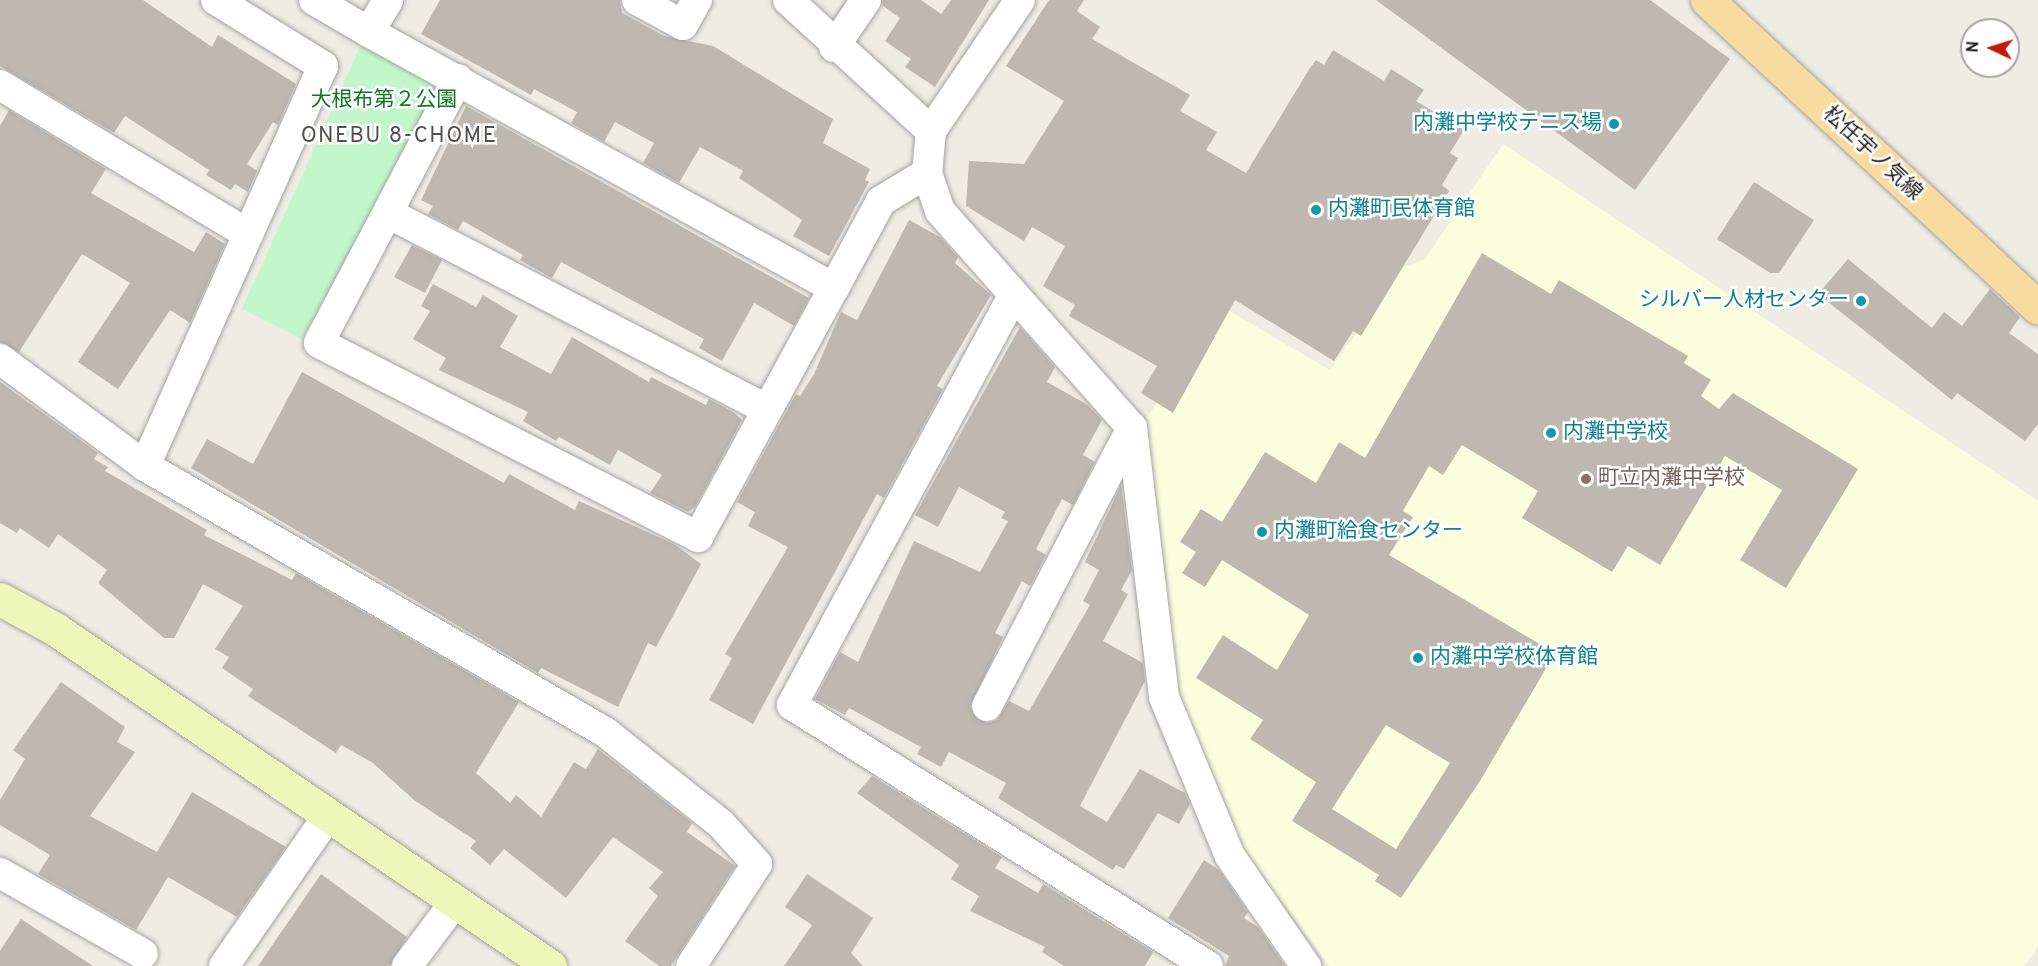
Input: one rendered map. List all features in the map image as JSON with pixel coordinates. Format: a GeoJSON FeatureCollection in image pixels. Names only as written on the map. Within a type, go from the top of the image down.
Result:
{"type":"FeatureCollection","features":[{"type":"Feature","properties":{"kind":"main road","name":"松任宇ノ気線"},"geometry":{"type":"LineString","coordinates":[[1707,0],[2038,308]]}},
{"type":"Feature","properties":{"kind":"street"},"geometry":{"type":"LineString","coordinates":[[145,466],[323,66],[216,0]]}},
{"type":"Feature","properties":{"kind":"street"},"geometry":{"type":"LineString","coordinates":[[314,0],[834,288]]}},
{"type":"Feature","properties":{"kind":"street"},"geometry":{"type":"LineString","coordinates":[[369,32],[388,0]]}},
{"type":"Feature","properties":{"kind":"street"},"geometry":{"type":"LineString","coordinates":[[637,0],[682,25],[697,0]]}},
{"type":"Feature","properties":{"kind":"street"},"geometry":{"type":"LineString","coordinates":[[788,0],[834,47],[931,131]]}},
{"type":"Feature","properties":{"kind":"street"},"geometry":{"type":"LineString","coordinates":[[834,47],[866,0]]}},
{"type":"Feature","properties":{"kind":"street"},"geometry":{"type":"LineString","coordinates":[[1020,0],[931,131],[927,173],[940,211],[1132,428],[1164,697],[1230,856],[1306,966]]}},
{"type":"Feature","properties":{"kind":"street"},"geometry":{"type":"LineString","coordinates":[[458,79],[319,343],[698,537],[764,408],[834,288],[880,201],[927,173]]}},
{"type":"Feature","properties":{"kind":"street"},"geometry":{"type":"LineString","coordinates":[[0,85],[248,234]]}},
{"type":"Feature","properties":{"kind":"street"},"geometry":{"type":"LineString","coordinates":[[388,213],[764,408]]}},
{"type":"Feature","properties":{"kind":"street"},"geometry":{"type":"LineString","coordinates":[[1013,296],[792,705],[1208,966]]}},
{"type":"Feature","properties":{"kind":"street"},"geometry":{"type":"LineString","coordinates":[[0,359],[145,466],[605,732],[721,824],[757,864],[691,966]]}},
{"type":"Feature","properties":{"kind":"street"},"geometry":{"type":"LineString","coordinates":[[987,706],[1132,428]]}},
{"type":"Feature","properties":{"kind":"street"},"geometry":{"type":"LineString","coordinates":[[0,599],[55,629],[550,966]]}},
{"type":"Feature","properties":{"kind":"street"},"geometry":{"type":"LineString","coordinates":[[224,966],[328,816]]}},
{"type":"Feature","properties":{"kind":"street"},"geometry":{"type":"LineString","coordinates":[[0,873],[147,962]]}},
{"type":"Feature","properties":{"kind":"street"},"geometry":{"type":"LineString","coordinates":[[407,966],[455,902]]}},
{"type":"Feature","properties":{"kind":"shaded area"},"geometry":{"type":"Polygon","coordinates":[[[1503,144],[2038,501],[2038,947],[2024,966],[1329,966],[1238,842],[1165,693],[1135,433],[1226,309],[1330,370],[1403,267],[1425,259],[1503,144]]]}},
{"type":"Feature","properties":{"kind":"green space","name":"大根布第２公園"},"geometry":{"type":"Polygon","coordinates":[[[364,38],[444,83],[302,339],[242,309],[364,38]]]}},
{"type":"Feature","properties":{"kind":"building"},"geometry":{"type":"Polygon","coordinates":[[[0,0],[143,0],[212,47],[218,35],[296,84],[278,125],[273,122],[247,164],[257,171],[248,192],[235,184],[231,190],[206,175],[209,170],[125,116],[114,133],[0,66],[0,0]]]}},
{"type":"Feature","properties":{"kind":"building"},"geometry":{"type":"Polygon","coordinates":[[[440,0],[620,0],[622,13],[664,36],[713,46],[833,119],[823,143],[870,169],[865,180],[869,182],[829,256],[793,236],[802,220],[739,178],[743,171],[700,147],[679,183],[643,163],[654,143],[615,122],[604,142],[571,123],[577,112],[534,89],[531,95],[421,34],[440,0]]]}},
{"type":"Feature","properties":{"kind":"building"},"geometry":{"type":"Polygon","coordinates":[[[883,0],[921,0],[941,14],[951,0],[989,0],[935,87],[905,67],[911,59],[885,41],[900,18],[882,5],[883,0]]]}},
{"type":"Feature","properties":{"kind":"building"},"geometry":{"type":"Polygon","coordinates":[[[1049,0],[1084,0],[1077,11],[1100,27],[1092,39],[1190,95],[1180,111],[1217,132],[1206,150],[1246,173],[1310,68],[1316,60],[1324,65],[1333,50],[1384,81],[1391,69],[1424,90],[1416,101],[1464,130],[1450,153],[1458,158],[1442,185],[1449,191],[1361,336],[1353,331],[1334,361],[1235,300],[1173,413],[1141,393],[1157,366],[1069,316],[1075,305],[1043,286],[1065,246],[1032,227],[1024,241],[966,206],[969,161],[1024,164],[1064,101],[1006,66],[1049,0]]]}},
{"type":"Feature","properties":{"kind":"building","name":"内灘中学校テニス場"},"geometry":{"type":"Polygon","coordinates":[[[1376,0],[1650,0],[1730,59],[1635,190],[1376,0]]]}},
{"type":"Feature","properties":{"kind":"building"},"geometry":{"type":"Polygon","coordinates":[[[466,106],[809,298],[794,326],[754,303],[722,361],[699,348],[704,339],[561,262],[552,278],[520,260],[523,255],[463,221],[458,230],[428,214],[433,206],[421,200],[466,106]]]}},
{"type":"Feature","properties":{"kind":"building"},"geometry":{"type":"Polygon","coordinates":[[[9,110],[106,169],[91,193],[194,252],[206,232],[225,244],[190,323],[170,310],[118,389],[78,362],[130,283],[82,254],[19,352],[0,342],[0,126],[9,110]]]}},
{"type":"Feature","properties":{"kind":"building"},"geometry":{"type":"Polygon","coordinates":[[[1754,182],[1814,220],[1779,273],[1770,273],[1717,239],[1754,182]]]}},
{"type":"Feature","properties":{"kind":"building"},"geometry":{"type":"Polygon","coordinates":[[[909,220],[940,237],[958,257],[955,263],[991,295],[937,386],[943,389],[884,498],[877,494],[753,724],[709,700],[732,658],[725,654],[788,547],[748,526],[755,512],[737,502],[796,394],[800,396],[814,374],[841,312],[857,320],[909,220]]]}},
{"type":"Feature","properties":{"kind":"building"},"geometry":{"type":"Polygon","coordinates":[[[412,245],[442,260],[425,293],[394,277],[412,245]]]}},
{"type":"Feature","properties":{"kind":"building"},"geometry":{"type":"Polygon","coordinates":[[[1482,253],[1551,294],[1559,280],[1688,356],[1684,363],[1711,380],[1701,396],[1719,409],[1733,393],[1858,469],[1786,588],[1740,560],[1782,490],[1725,456],[1660,565],[1628,546],[1612,572],[1522,518],[1538,491],[1462,445],[1443,475],[1429,466],[1403,511],[1413,517],[1389,555],[1555,653],[1480,781],[1401,898],[1375,881],[1379,875],[1292,821],[1316,782],[1250,739],[1263,720],[1196,678],[1223,635],[1277,670],[1309,615],[1222,560],[1205,587],[1182,573],[1196,552],[1180,542],[1201,509],[1222,522],[1265,452],[1316,483],[1339,442],[1365,458],[1482,253]],[[1386,725],[1332,809],[1396,849],[1450,763],[1386,725]]]}},
{"type":"Feature","properties":{"kind":"building"},"geometry":{"type":"Polygon","coordinates":[[[1848,259],[1932,328],[1944,312],[1962,326],[1990,289],[2020,317],[2009,333],[2038,354],[2038,424],[2025,441],[1957,393],[1952,400],[1818,294],[1848,259]]]}},
{"type":"Feature","properties":{"kind":"building"},"geometry":{"type":"Polygon","coordinates":[[[433,284],[476,307],[483,295],[518,316],[500,347],[551,374],[572,337],[649,382],[651,377],[706,405],[709,399],[733,412],[742,420],[695,507],[688,512],[650,493],[662,475],[618,450],[610,465],[559,437],[556,441],[523,421],[528,412],[439,370],[446,358],[413,339],[430,311],[421,306],[433,284]]]}},
{"type":"Feature","properties":{"kind":"building"},"geometry":{"type":"Polygon","coordinates":[[[1020,327],[1055,367],[1047,382],[1088,405],[1102,420],[1083,455],[1095,462],[1073,505],[1062,499],[1036,549],[1046,555],[1030,586],[1022,581],[995,633],[1003,637],[970,707],[987,723],[997,720],[1009,701],[1029,711],[1090,605],[1083,601],[1099,570],[1085,562],[1121,485],[1132,570],[1121,590],[1128,594],[1103,641],[1143,663],[1145,681],[1080,806],[1107,822],[1140,769],[1185,793],[1190,804],[1179,824],[1158,813],[1124,869],[1116,865],[1113,870],[998,798],[1006,783],[949,752],[941,767],[917,754],[921,747],[849,708],[845,715],[815,699],[840,652],[858,662],[914,541],[980,572],[1008,521],[1001,518],[1005,512],[959,487],[938,527],[915,515],[1020,327]]]}},
{"type":"Feature","properties":{"kind":"building"},"geometry":{"type":"Polygon","coordinates":[[[302,372],[504,483],[509,474],[575,510],[579,501],[674,544],[701,564],[656,647],[648,643],[618,707],[541,668],[538,673],[191,468],[207,439],[253,464],[302,372]]]}},
{"type":"Feature","properties":{"kind":"building"},"geometry":{"type":"Polygon","coordinates":[[[0,382],[98,453],[94,459],[108,467],[105,471],[207,530],[204,535],[292,580],[296,573],[519,702],[476,773],[510,803],[516,795],[541,817],[574,762],[586,769],[598,749],[692,823],[687,832],[735,866],[671,966],[659,966],[625,941],[658,896],[649,888],[663,872],[613,837],[566,898],[504,849],[490,865],[470,848],[476,841],[414,800],[373,763],[341,745],[336,753],[248,696],[253,689],[222,668],[229,657],[215,649],[243,606],[203,584],[174,638],[164,638],[98,583],[107,570],[58,534],[49,548],[20,528],[17,533],[0,523],[0,382]]]}},
{"type":"Feature","properties":{"kind":"building"},"geometry":{"type":"Polygon","coordinates":[[[61,682],[125,727],[117,742],[135,752],[90,816],[157,852],[192,792],[286,847],[237,917],[168,877],[136,930],[38,874],[50,855],[0,825],[0,800],[25,759],[13,750],[61,682]]]}},
{"type":"Feature","properties":{"kind":"building"},"geometry":{"type":"Polygon","coordinates":[[[872,776],[1002,857],[995,868],[1038,893],[1043,884],[1153,952],[1145,966],[1064,966],[1042,952],[1045,947],[970,911],[979,896],[951,879],[959,865],[857,793],[872,776]]]}},
{"type":"Feature","properties":{"kind":"building"},"geometry":{"type":"Polygon","coordinates":[[[1204,860],[1219,870],[1248,912],[1244,918],[1259,928],[1285,966],[1225,966],[1229,956],[1168,918],[1204,860]]]}},
{"type":"Feature","properties":{"kind":"building"},"geometry":{"type":"Polygon","coordinates":[[[321,874],[407,937],[390,966],[258,966],[321,874]]]}},
{"type":"Feature","properties":{"kind":"building"},"geometry":{"type":"Polygon","coordinates":[[[807,874],[873,918],[851,953],[863,966],[784,966],[812,925],[785,907],[807,874]]]}},
{"type":"Feature","properties":{"kind":"building"},"geometry":{"type":"Polygon","coordinates":[[[21,919],[93,966],[0,966],[0,951],[21,919]]]}},
{"type":"Feature","properties":{"kind":"place","name":"内灘中学校テニス場"},"geometry":{"type":"Point","coordinates":[1614,124]}},
{"type":"Feature","properties":{"kind":"place","name":"内灘町民体育館"},"geometry":{"type":"Point","coordinates":[1316,210]}},
{"type":"Feature","properties":{"kind":"place","name":"シルバー人材センター"},"geometry":{"type":"Point","coordinates":[1861,301]}},
{"type":"Feature","properties":{"kind":"place","name":"内灘中学校"},"geometry":{"type":"Point","coordinates":[1551,433]}},
{"type":"Feature","properties":{"kind":"place","name":"町立内灘中学校"},"geometry":{"type":"Point","coordinates":[1586,479]}},
{"type":"Feature","properties":{"kind":"place","name":"内灘町給食センター"},"geometry":{"type":"Point","coordinates":[1262,532]}},
{"type":"Feature","properties":{"kind":"place","name":"内灘中学校体育館"},"geometry":{"type":"Point","coordinates":[1418,658]}},
{"type":"Feature","properties":{"kind":"district","name":"ONEBU 8-CHOME"},"geometry":{"type":"Point","coordinates":[399,137]}}]}
